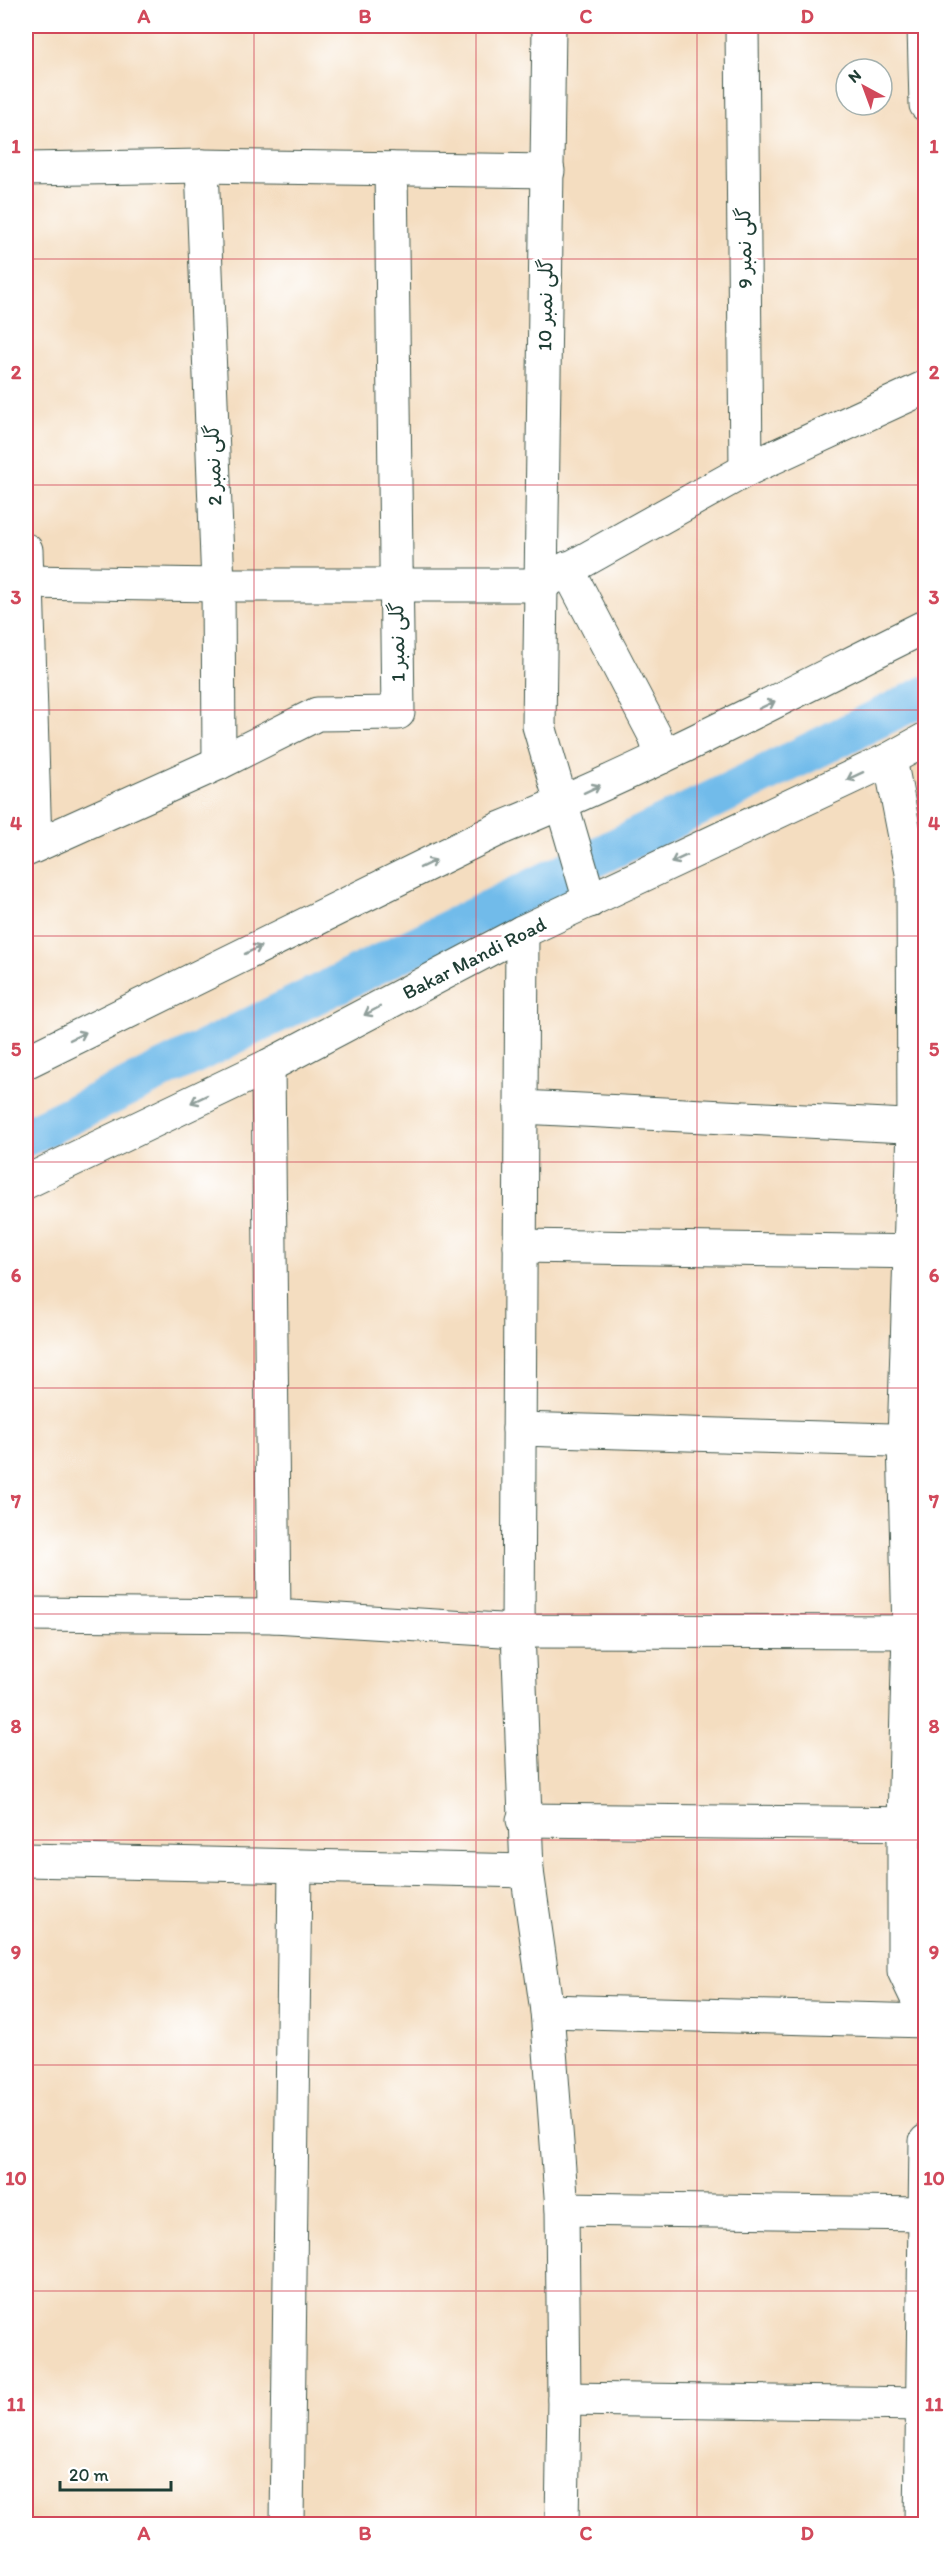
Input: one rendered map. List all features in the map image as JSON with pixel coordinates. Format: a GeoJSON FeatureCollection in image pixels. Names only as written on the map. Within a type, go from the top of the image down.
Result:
{"type":"FeatureCollection","features":[{"type":"Feature","properties":{"kind":"street","name":"گلی نمبر 10"},"geometry":{"type":"LineString","coordinates":[[549,26],[539,726],[590,901]]}},
{"type":"Feature","properties":{"kind":"street","name":"گلی نمبر 9"},"geometry":{"type":"LineString","coordinates":[[742,26],[746,470]]}},
{"type":"Feature","properties":{"kind":"street"},"geometry":{"type":"LineString","coordinates":[[924,26],[926,105]]}},
{"type":"Feature","properties":{"kind":"street"},"geometry":{"type":"LineString","coordinates":[[26,169],[202,166],[548,171]]}},
{"type":"Feature","properties":{"kind":"street","name":"گلی نمبر 2"},"geometry":{"type":"LineString","coordinates":[[202,166],[218,585],[219,764]]}},
{"type":"Feature","properties":{"kind":"street","name":"گلی نمبر 1"},"geometry":{"type":"LineString","coordinates":[[30,847],[219,764],[317,714],[398,713],[391,169]]}},
{"type":"Feature","properties":{"kind":"street"},"geometry":{"type":"LineString","coordinates":[[26,582],[218,585],[540,585],[746,470],[926,387]]}},
{"type":"Feature","properties":{"kind":"street"},"geometry":{"type":"LineString","coordinates":[[26,550],[30,847]]}},
{"type":"Feature","properties":{"kind":"street"},"geometry":{"type":"LineString","coordinates":[[567,568],[654,734],[662,757]]}},
{"type":"Feature","properties":{"kind":"street"},"geometry":{"type":"LineString","coordinates":[[26,1062],[489,834],[561,804],[662,757],[926,626]]}},
{"type":"Feature","properties":{"kind":"street","name":"Bakar Mandi Road"},"geometry":{"type":"LineString","coordinates":[[26,1182],[268,1066],[522,932],[890,759],[926,739]]}},
{"type":"Feature","properties":{"kind":"street"},"geometry":{"type":"LineString","coordinates":[[547,2011],[926,2019],[904,1971],[915,1824],[917,1632],[915,1441],[920,1127],[919,878],[890,759]]}},
{"type":"Feature","properties":{"kind":"street"},"geometry":{"type":"LineString","coordinates":[[522,932],[518,1630],[523,1820],[527,1870],[547,2011],[562,2209],[564,2399],[562,2524]]}},
{"type":"Feature","properties":{"kind":"street"},"geometry":{"type":"LineString","coordinates":[[268,1066],[274,1616]]}},
{"type":"Feature","properties":{"kind":"street"},"geometry":{"type":"LineString","coordinates":[[521,1107],[920,1127]]}},
{"type":"Feature","properties":{"kind":"street"},"geometry":{"type":"LineString","coordinates":[[520,1245],[917,1252]]}},
{"type":"Feature","properties":{"kind":"street"},"geometry":{"type":"LineString","coordinates":[[519,1428],[915,1441]]}},
{"type":"Feature","properties":{"kind":"street"},"geometry":{"type":"LineString","coordinates":[[26,1614],[274,1616],[518,1630],[917,1632]]}},
{"type":"Feature","properties":{"kind":"street"},"geometry":{"type":"LineString","coordinates":[[523,1820],[915,1824]]}},
{"type":"Feature","properties":{"kind":"street"},"geometry":{"type":"LineString","coordinates":[[26,1860],[527,1870]]}},
{"type":"Feature","properties":{"kind":"street"},"geometry":{"type":"LineString","coordinates":[[287,2524],[295,1867]]}},
{"type":"Feature","properties":{"kind":"street"},"geometry":{"type":"LineString","coordinates":[[921,2524],[926,2141]]}},
{"type":"Feature","properties":{"kind":"street"},"geometry":{"type":"LineString","coordinates":[[562,2209],[925,2214]]}},
{"type":"Feature","properties":{"kind":"street"},"geometry":{"type":"LineString","coordinates":[[564,2399],[924,2404]]}},
{"type":"Feature","properties":{"kind":"waterway"},"geometry":{"type":"LineString","coordinates":[[26,1137],[926,695]]}}]}
